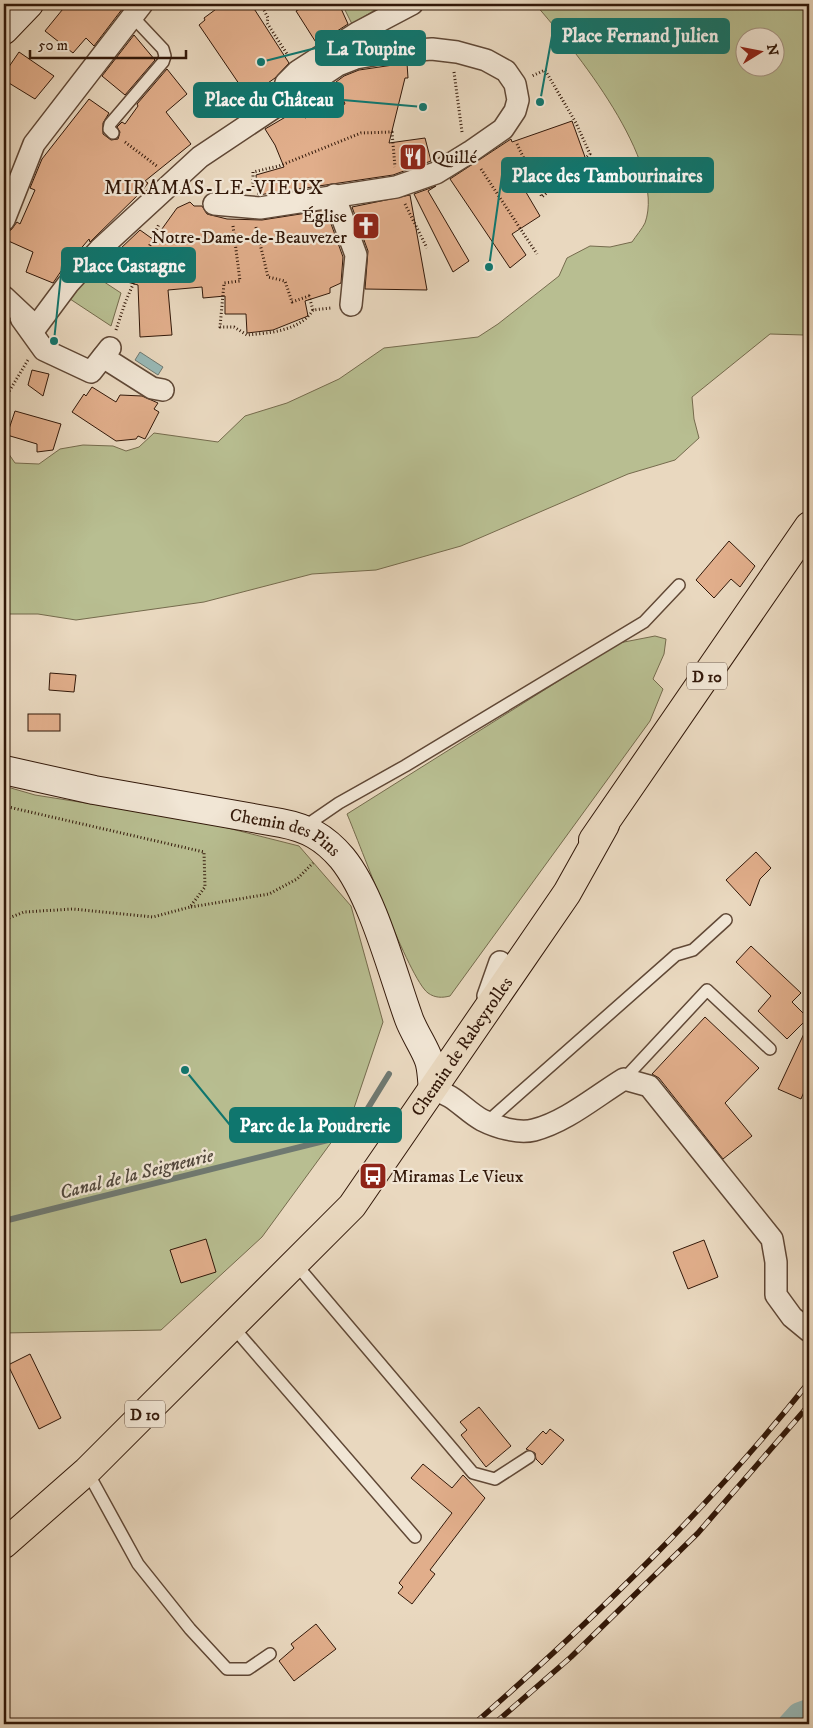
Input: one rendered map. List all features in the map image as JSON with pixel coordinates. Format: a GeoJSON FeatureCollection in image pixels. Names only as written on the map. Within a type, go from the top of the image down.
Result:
{"type":"FeatureCollection","features":[{"type":"Feature","properties":{"kind":"main road","name":"Chemin de Rabeyrolles"},"geometry":{"type":"LineString","coordinates":[[290,1267],[567,893],[605,825],[809,526]]}},
{"type":"Feature","properties":{"kind":"main road","name":"Chemin de Rabeyrolles"},"geometry":{"type":"LineString","coordinates":[[4,1544],[87,1471],[352,1206],[500,962],[556,884],[605,825]]}},
{"type":"Feature","properties":{"kind":"street"},"geometry":{"type":"LineString","coordinates":[[4,30],[29,4]]}},
{"type":"Feature","properties":{"kind":"street"},"geometry":{"type":"LineString","coordinates":[[280,103],[286,83],[298,72],[357,33],[412,4]]}},
{"type":"Feature","properties":{"kind":"street"},"geometry":{"type":"LineString","coordinates":[[4,220],[34,144],[136,10]]}},
{"type":"Feature","properties":{"kind":"street"},"geometry":{"type":"LineString","coordinates":[[37,334],[68,284],[100,249],[200,157],[338,65],[356,58],[390,52],[432,48],[486,60],[506,70],[515,84],[518,100],[515,111],[507,124],[468,154],[436,173],[396,187],[334,195],[260,208],[232,205]]}},
{"type":"Feature","properties":{"kind":"street"},"geometry":{"type":"LineString","coordinates":[[334,195],[356,254],[351,305]]}},
{"type":"Feature","properties":{"kind":"street"},"geometry":{"type":"LineString","coordinates":[[6,299],[37,334],[44,350],[101,359],[152,388],[163,390]]}},
{"type":"Feature","properties":{"kind":"street","name":"Chemin des Pins"},"geometry":{"type":"LineString","coordinates":[[4,770],[94,790],[304,828],[329,845],[342,858],[354,876],[368,904],[430,1079]]}},
{"type":"Feature","properties":{"kind":"street"},"geometry":{"type":"LineString","coordinates":[[430,1079],[486,1122],[502,1128],[533,1130],[563,1117],[624,1079],[649,1086],[772,1238],[776,1262],[776,1295],[792,1317],[809,1331]]}},
{"type":"Feature","properties":{"kind":"lane"},"geometry":{"type":"LineString","coordinates":[[113,133],[109,129],[110,124],[165,56],[163,49],[136,10]]}},
{"type":"Feature","properties":{"kind":"lane"},"geometry":{"type":"LineString","coordinates":[[304,828],[339,803],[405,766],[644,622],[679,585]]}},
{"type":"Feature","properties":{"kind":"lane"},"geometry":{"type":"LineString","coordinates":[[486,1122],[676,955],[693,950],[726,920]]}},
{"type":"Feature","properties":{"kind":"lane"},"geometry":{"type":"LineString","coordinates":[[624,1079],[707,990],[770,1049]]}},
{"type":"Feature","properties":{"kind":"lane"},"geometry":{"type":"LineString","coordinates":[[290,1267],[472,1473],[495,1478],[529,1457]]}},
{"type":"Feature","properties":{"kind":"lane"},"geometry":{"type":"LineString","coordinates":[[233,1327],[415,1537]]}},
{"type":"Feature","properties":{"kind":"lane"},"geometry":{"type":"LineString","coordinates":[[87,1471],[138,1564],[190,1629],[227,1669],[248,1669],[270,1654]]}},
{"type":"Feature","properties":{"kind":"path"},"geometry":{"type":"LineString","coordinates":[[261,4],[268,18],[267,23],[298,72]]}},
{"type":"Feature","properties":{"kind":"path"},"geometry":{"type":"LineString","coordinates":[[451,51],[468,154],[537,254]]}},
{"type":"Feature","properties":{"kind":"path"},"geometry":{"type":"LineString","coordinates":[[507,124],[542,197],[590,154],[576,123],[545,70],[515,84]]}},
{"type":"Feature","properties":{"kind":"path"},"geometry":{"type":"LineString","coordinates":[[253,172],[279,166],[362,133],[392,132],[396,187],[427,248]]}},
{"type":"Feature","properties":{"kind":"path"},"geometry":{"type":"LineString","coordinates":[[113,133],[175,180]]}},
{"type":"Feature","properties":{"kind":"path"},"geometry":{"type":"LineString","coordinates":[[232,205],[240,281],[224,283],[220,327],[234,326],[247,335],[278,332],[309,316],[313,310],[351,305]]}},
{"type":"Feature","properties":{"kind":"path"},"geometry":{"type":"LineString","coordinates":[[232,205],[268,277],[285,281],[292,302],[309,296],[313,310]]}},
{"type":"Feature","properties":{"kind":"path"},"geometry":{"type":"LineString","coordinates":[[101,359],[161,220]]}},
{"type":"Feature","properties":{"kind":"path"},"geometry":{"type":"LineString","coordinates":[[4,400],[37,334]]}},
{"type":"Feature","properties":{"kind":"path"},"geometry":{"type":"LineString","coordinates":[[4,806],[204,852],[204,887],[190,907]]}},
{"type":"Feature","properties":{"kind":"path"},"geometry":{"type":"LineString","coordinates":[[4,920],[24,912],[73,909],[153,917],[190,907],[270,894],[297,879],[329,845]]}},
{"type":"Feature","properties":{"kind":"green space"},"geometry":{"type":"Polygon","coordinates":[[[342,4],[378,4],[378,8],[352,24],[342,4]]]}},
{"type":"Feature","properties":{"kind":"green space"},"geometry":{"type":"Polygon","coordinates":[[[528,4],[809,4],[809,327],[804,335],[770,334],[692,397],[694,419],[699,438],[675,460],[628,474],[461,546],[376,570],[312,574],[204,602],[76,620],[38,614],[4,614],[4,447],[15,463],[39,464],[60,449],[83,445],[113,446],[126,451],[139,447],[154,433],[218,442],[245,416],[287,403],[339,379],[384,348],[478,337],[498,324],[559,276],[567,258],[590,246],[610,247],[632,242],[645,223],[648,198],[643,169],[630,139],[613,108],[593,77],[536,5],[528,4]]]}},
{"type":"Feature","properties":{"kind":"green space"},"geometry":{"type":"Polygon","coordinates":[[[89,272],[121,293],[111,326],[67,297],[89,272]]]}},
{"type":"Feature","properties":{"kind":"green space"},"geometry":{"type":"Polygon","coordinates":[[[655,636],[666,639],[664,654],[653,679],[663,689],[650,721],[450,996],[439,997],[428,993],[420,983],[397,938],[347,814],[619,643],[655,636]]]}},
{"type":"Feature","properties":{"kind":"green space"},"geometry":{"type":"Polygon","coordinates":[[[4,786],[35,795],[200,821],[299,846],[351,906],[383,1022],[352,1114],[262,1237],[161,1330],[4,1333],[4,786]]]}},
{"type":"Feature","properties":{"kind":"water"},"geometry":{"type":"Polygon","coordinates":[[[140,352],[163,367],[158,375],[135,360],[140,352]]]}},
{"type":"Feature","properties":{"kind":"building"},"geometry":{"type":"Polygon","coordinates":[[[67,4],[126,4],[94,46],[86,38],[73,53],[45,31],[67,4]]]}},
{"type":"Feature","properties":{"kind":"building"},"geometry":{"type":"Polygon","coordinates":[[[223,4],[251,4],[289,63],[275,78],[248,97],[199,25],[205,20],[204,18],[223,4]]]}},
{"type":"Feature","properties":{"kind":"building"},"geometry":{"type":"Polygon","coordinates":[[[309,4],[339,4],[348,24],[317,44],[296,11],[309,4]]]}},
{"type":"Feature","properties":{"kind":"building"},"geometry":{"type":"Polygon","coordinates":[[[134,35],[155,60],[125,95],[102,76],[134,35]]]}},
{"type":"Feature","properties":{"kind":"building"},"geometry":{"type":"Polygon","coordinates":[[[19,52],[54,76],[35,99],[4,80],[4,74],[19,52]]]}},
{"type":"Feature","properties":{"kind":"building"},"geometry":{"type":"Polygon","coordinates":[[[407,63],[408,78],[405,78],[389,143],[425,138],[431,161],[393,175],[258,195],[256,175],[284,167],[275,145],[265,129],[301,108],[305,118],[345,104],[336,82],[344,76],[359,70],[407,63]]]}},
{"type":"Feature","properties":{"kind":"building"},"geometry":{"type":"Polygon","coordinates":[[[167,69],[187,94],[166,112],[191,144],[145,181],[148,183],[142,191],[90,242],[89,239],[72,259],[70,258],[53,283],[26,272],[33,252],[4,239],[4,232],[11,230],[17,222],[20,224],[35,190],[30,188],[42,159],[89,99],[109,113],[103,123],[103,134],[111,140],[118,139],[120,132],[117,127],[122,122],[125,124],[138,106],[137,104],[167,69]]]}},
{"type":"Feature","properties":{"kind":"building"},"geometry":{"type":"Polygon","coordinates":[[[572,121],[585,157],[562,165],[561,162],[517,177],[540,216],[512,234],[526,255],[510,268],[450,179],[511,139],[512,142],[572,121]]]}},
{"type":"Feature","properties":{"kind":"building"},"geometry":{"type":"Polygon","coordinates":[[[436,186],[428,191],[469,261],[453,272],[414,194],[436,186]]]}},
{"type":"Feature","properties":{"kind":"building"},"geometry":{"type":"Polygon","coordinates":[[[410,195],[427,290],[365,289],[368,251],[352,207],[410,195]]]}},
{"type":"Feature","properties":{"kind":"building"},"geometry":{"type":"Polygon","coordinates":[[[190,202],[194,206],[202,206],[207,214],[227,219],[262,220],[326,210],[343,257],[341,283],[330,288],[330,293],[305,301],[308,316],[273,330],[247,333],[246,314],[225,314],[225,296],[203,298],[202,287],[168,290],[172,335],[140,337],[138,285],[109,277],[102,280],[99,269],[140,230],[154,240],[177,208],[190,202]]]}},
{"type":"Feature","properties":{"kind":"building"},"geometry":{"type":"Polygon","coordinates":[[[32,370],[49,374],[43,396],[28,385],[32,370]]]}},
{"type":"Feature","properties":{"kind":"building"},"geometry":{"type":"Polygon","coordinates":[[[92,387],[116,402],[120,395],[142,396],[158,403],[154,409],[159,412],[145,439],[138,436],[136,439],[116,441],[72,412],[84,394],[86,396],[92,387]]]}},
{"type":"Feature","properties":{"kind":"building"},"geometry":{"type":"Polygon","coordinates":[[[15,411],[61,424],[53,450],[37,452],[37,444],[7,435],[15,411]]]}},
{"type":"Feature","properties":{"kind":"building"},"geometry":{"type":"Polygon","coordinates":[[[729,541],[755,566],[740,587],[731,579],[714,598],[696,580],[729,541]]]}},
{"type":"Feature","properties":{"kind":"building"},"geometry":{"type":"Polygon","coordinates":[[[50,673],[76,675],[74,692],[49,690],[50,673]]]}},
{"type":"Feature","properties":{"kind":"building"},"geometry":{"type":"Polygon","coordinates":[[[28,714],[60,714],[60,731],[28,731],[28,714]]]}},
{"type":"Feature","properties":{"kind":"building"},"geometry":{"type":"Polygon","coordinates":[[[756,852],[771,868],[760,879],[750,906],[726,880],[756,852]]]}},
{"type":"Feature","properties":{"kind":"building"},"geometry":{"type":"Polygon","coordinates":[[[751,946],[801,993],[792,1002],[808,1018],[787,1039],[758,1011],[771,996],[736,962],[751,946]]]}},
{"type":"Feature","properties":{"kind":"building"},"geometry":{"type":"Polygon","coordinates":[[[705,1017],[759,1068],[725,1103],[752,1136],[723,1159],[659,1078],[652,1074],[705,1017]]]}},
{"type":"Feature","properties":{"kind":"building"},"geometry":{"type":"Polygon","coordinates":[[[809,1023],[809,1080],[801,1099],[778,1089],[809,1023]]]}},
{"type":"Feature","properties":{"kind":"building"},"geometry":{"type":"Polygon","coordinates":[[[206,1239],[216,1272],[181,1283],[170,1250],[206,1239]]]}},
{"type":"Feature","properties":{"kind":"building"},"geometry":{"type":"Polygon","coordinates":[[[704,1240],[718,1277],[688,1289],[673,1252],[704,1240]]]}},
{"type":"Feature","properties":{"kind":"building"},"geometry":{"type":"Polygon","coordinates":[[[30,1354],[61,1418],[39,1429],[8,1365],[30,1354]]]}},
{"type":"Feature","properties":{"kind":"building"},"geometry":{"type":"Polygon","coordinates":[[[479,1407],[511,1446],[486,1467],[461,1435],[467,1430],[460,1422],[479,1407]]]}},
{"type":"Feature","properties":{"kind":"building"},"geometry":{"type":"Polygon","coordinates":[[[550,1429],[564,1440],[542,1465],[536,1459],[535,1453],[526,1449],[543,1431],[546,1434],[550,1429]]]}},
{"type":"Feature","properties":{"kind":"building"},"geometry":{"type":"Polygon","coordinates":[[[423,1464],[452,1488],[463,1475],[485,1498],[430,1570],[435,1574],[412,1604],[398,1593],[403,1587],[399,1583],[452,1513],[411,1478],[423,1464]]]}},
{"type":"Feature","properties":{"kind":"building"},"geometry":{"type":"Polygon","coordinates":[[[316,1624],[336,1649],[294,1681],[279,1661],[294,1648],[291,1644],[316,1624]]]}},
{"type":"Feature","properties":{"kind":"waterway","name":"Canal de la Seigneurie"},"geometry":{"type":"LineString","coordinates":[[4,1221],[352,1134],[389,1074]]}},
{"type":"Feature","properties":{"kind":"waterway"},"geometry":{"type":"LineString","coordinates":[[788,1724],[798,1713],[809,1709]]}},
{"type":"Feature","properties":{"kind":"railway"},"geometry":{"type":"LineString","coordinates":[[474,1724],[607,1603],[732,1473],[809,1382]]}},
{"type":"Feature","properties":{"kind":"railway"},"geometry":{"type":"LineString","coordinates":[[494,1724],[571,1657],[698,1533],[809,1405]]}},
{"type":"Feature","properties":{"kind":"place","name":"La Toupine"},"geometry":{"type":"Point","coordinates":[261,62]}},
{"type":"Feature","properties":{"kind":"place","name":"Place Fernand Julien"},"geometry":{"type":"Point","coordinates":[540,102]}},
{"type":"Feature","properties":{"kind":"place","name":"Place du Château"},"geometry":{"type":"Point","coordinates":[423,107]}},
{"type":"Feature","properties":{"kind":"place","name":"Quillé"},"geometry":{"type":"Point","coordinates":[413,157]}},
{"type":"Feature","properties":{"kind":"place","name":"Église Notre-Dame-de-Beauvezer"},"geometry":{"type":"Point","coordinates":[366,226]}},
{"type":"Feature","properties":{"kind":"place","name":"Place des Tambourinaires"},"geometry":{"type":"Point","coordinates":[489,267]}},
{"type":"Feature","properties":{"kind":"place","name":"Place Castagne"},"geometry":{"type":"Point","coordinates":[54,341]}},
{"type":"Feature","properties":{"kind":"place","name":"Parc de la Poudrerie"},"geometry":{"type":"Point","coordinates":[185,1070]}},
{"type":"Feature","properties":{"kind":"place","name":"Miramas Le Vieux"},"geometry":{"type":"Point","coordinates":[373,1176]}},
{"type":"Feature","properties":{"kind":"district","name":"MIRAMAS-LE-VIEUX"},"geometry":{"type":"Point","coordinates":[214,187]}}]}
